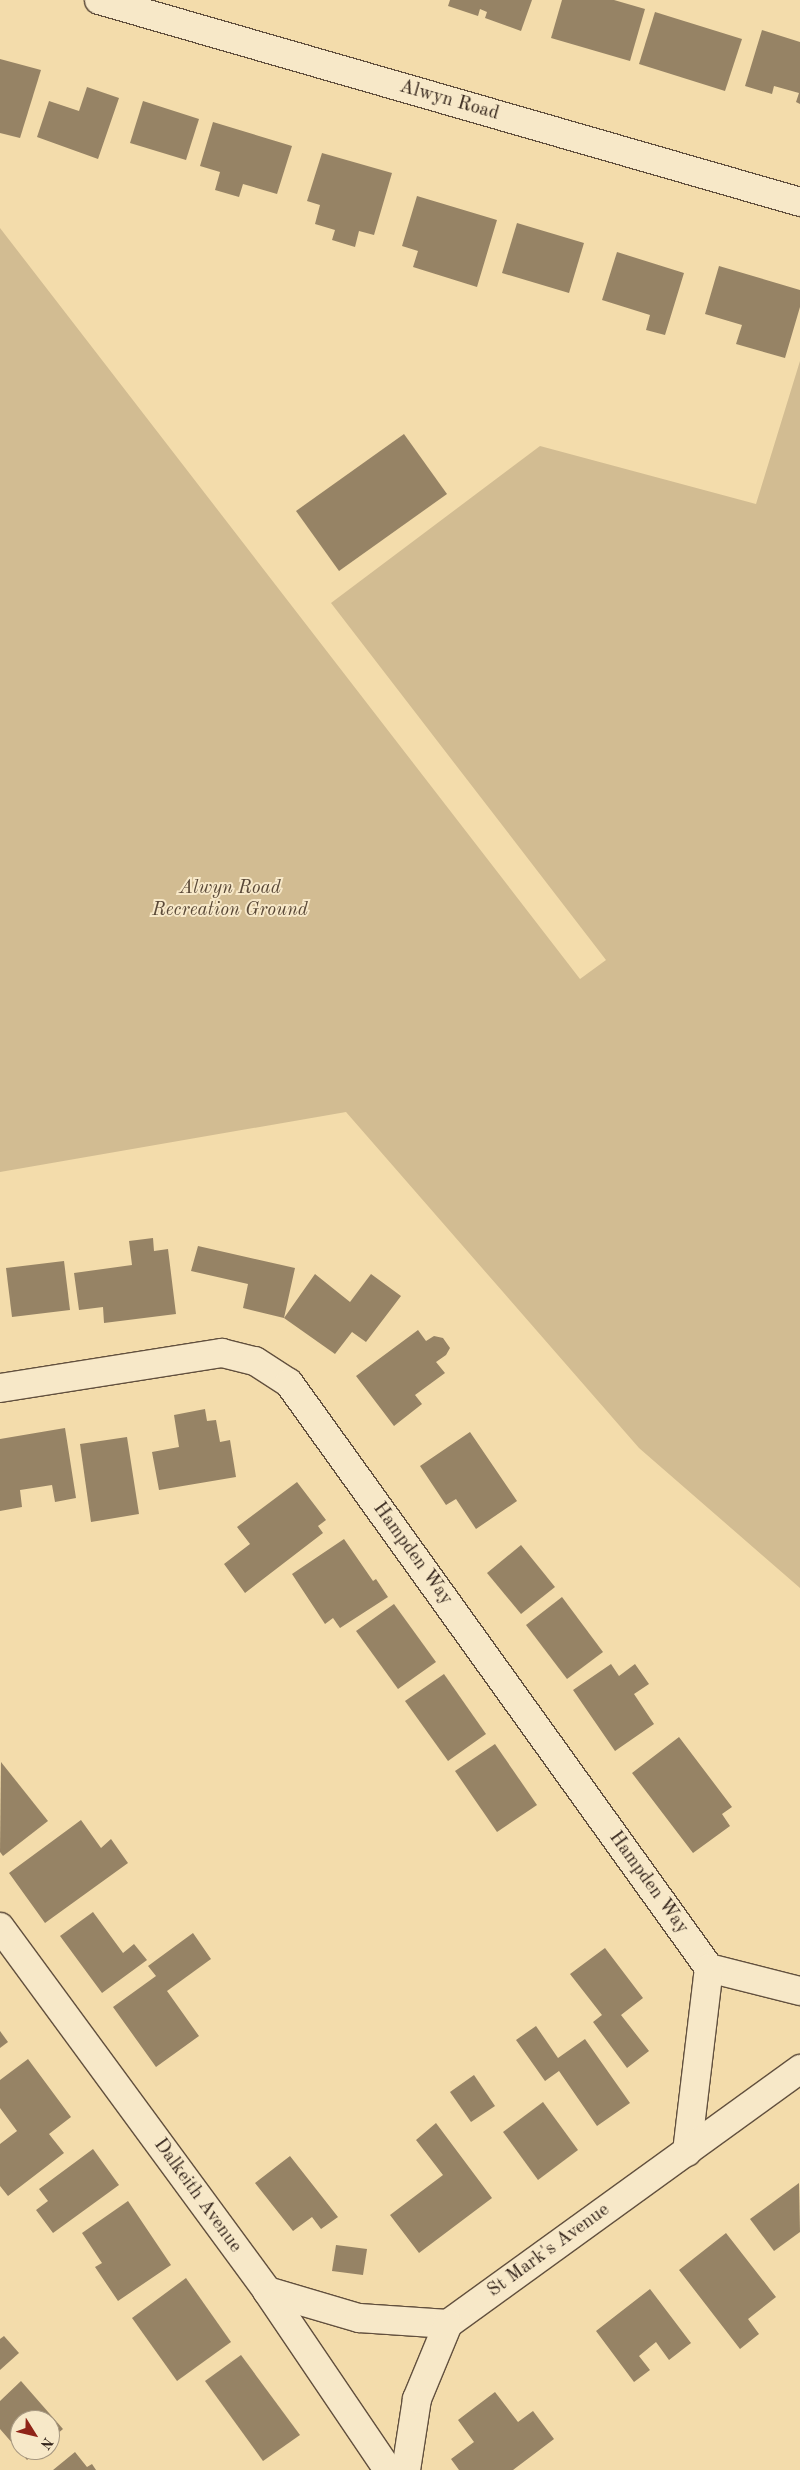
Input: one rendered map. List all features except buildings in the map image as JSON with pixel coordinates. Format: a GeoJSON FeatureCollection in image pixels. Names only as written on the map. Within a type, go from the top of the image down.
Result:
{"type":"FeatureCollection","features":[{"type":"Feature","properties":{"kind":"street","name":"Alwyn Road"},"geometry":{"type":"LineString","coordinates":[[98,0],[800,202]]}},
{"type":"Feature","properties":{"kind":"street","name":"Hampden Way"},"geometry":{"type":"LineString","coordinates":[[0,1388],[222,1353],[256,1361],[289,1383],[709,1968]]}},
{"type":"Feature","properties":{"kind":"street","name":"Dalkeith Avenue"},"geometry":{"type":"LineString","coordinates":[[0,1926],[267,2291],[388,2470]]}},
{"type":"Feature","properties":{"kind":"street"},"geometry":{"type":"LineString","coordinates":[[687,2152],[709,1968],[800,1991]]}},
{"type":"Feature","properties":{"kind":"street","name":"St Mark's Avenue"},"geometry":{"type":"LineString","coordinates":[[448,2324],[800,2069]]}},
{"type":"Feature","properties":{"kind":"street"},"geometry":{"type":"LineString","coordinates":[[267,2291],[360,2318],[448,2324],[417,2399],[406,2470]]}},
{"type":"Feature","properties":{"kind":"green space","name":"Alwyn Road Recreation Ground"},"geometry":{"type":"Polygon","coordinates":[[[0,228],[580,979],[606,960],[331,603],[540,446],[756,504],[800,361],[800,1588],[639,1448],[346,1112],[0,1172],[0,228]]]}}]}
